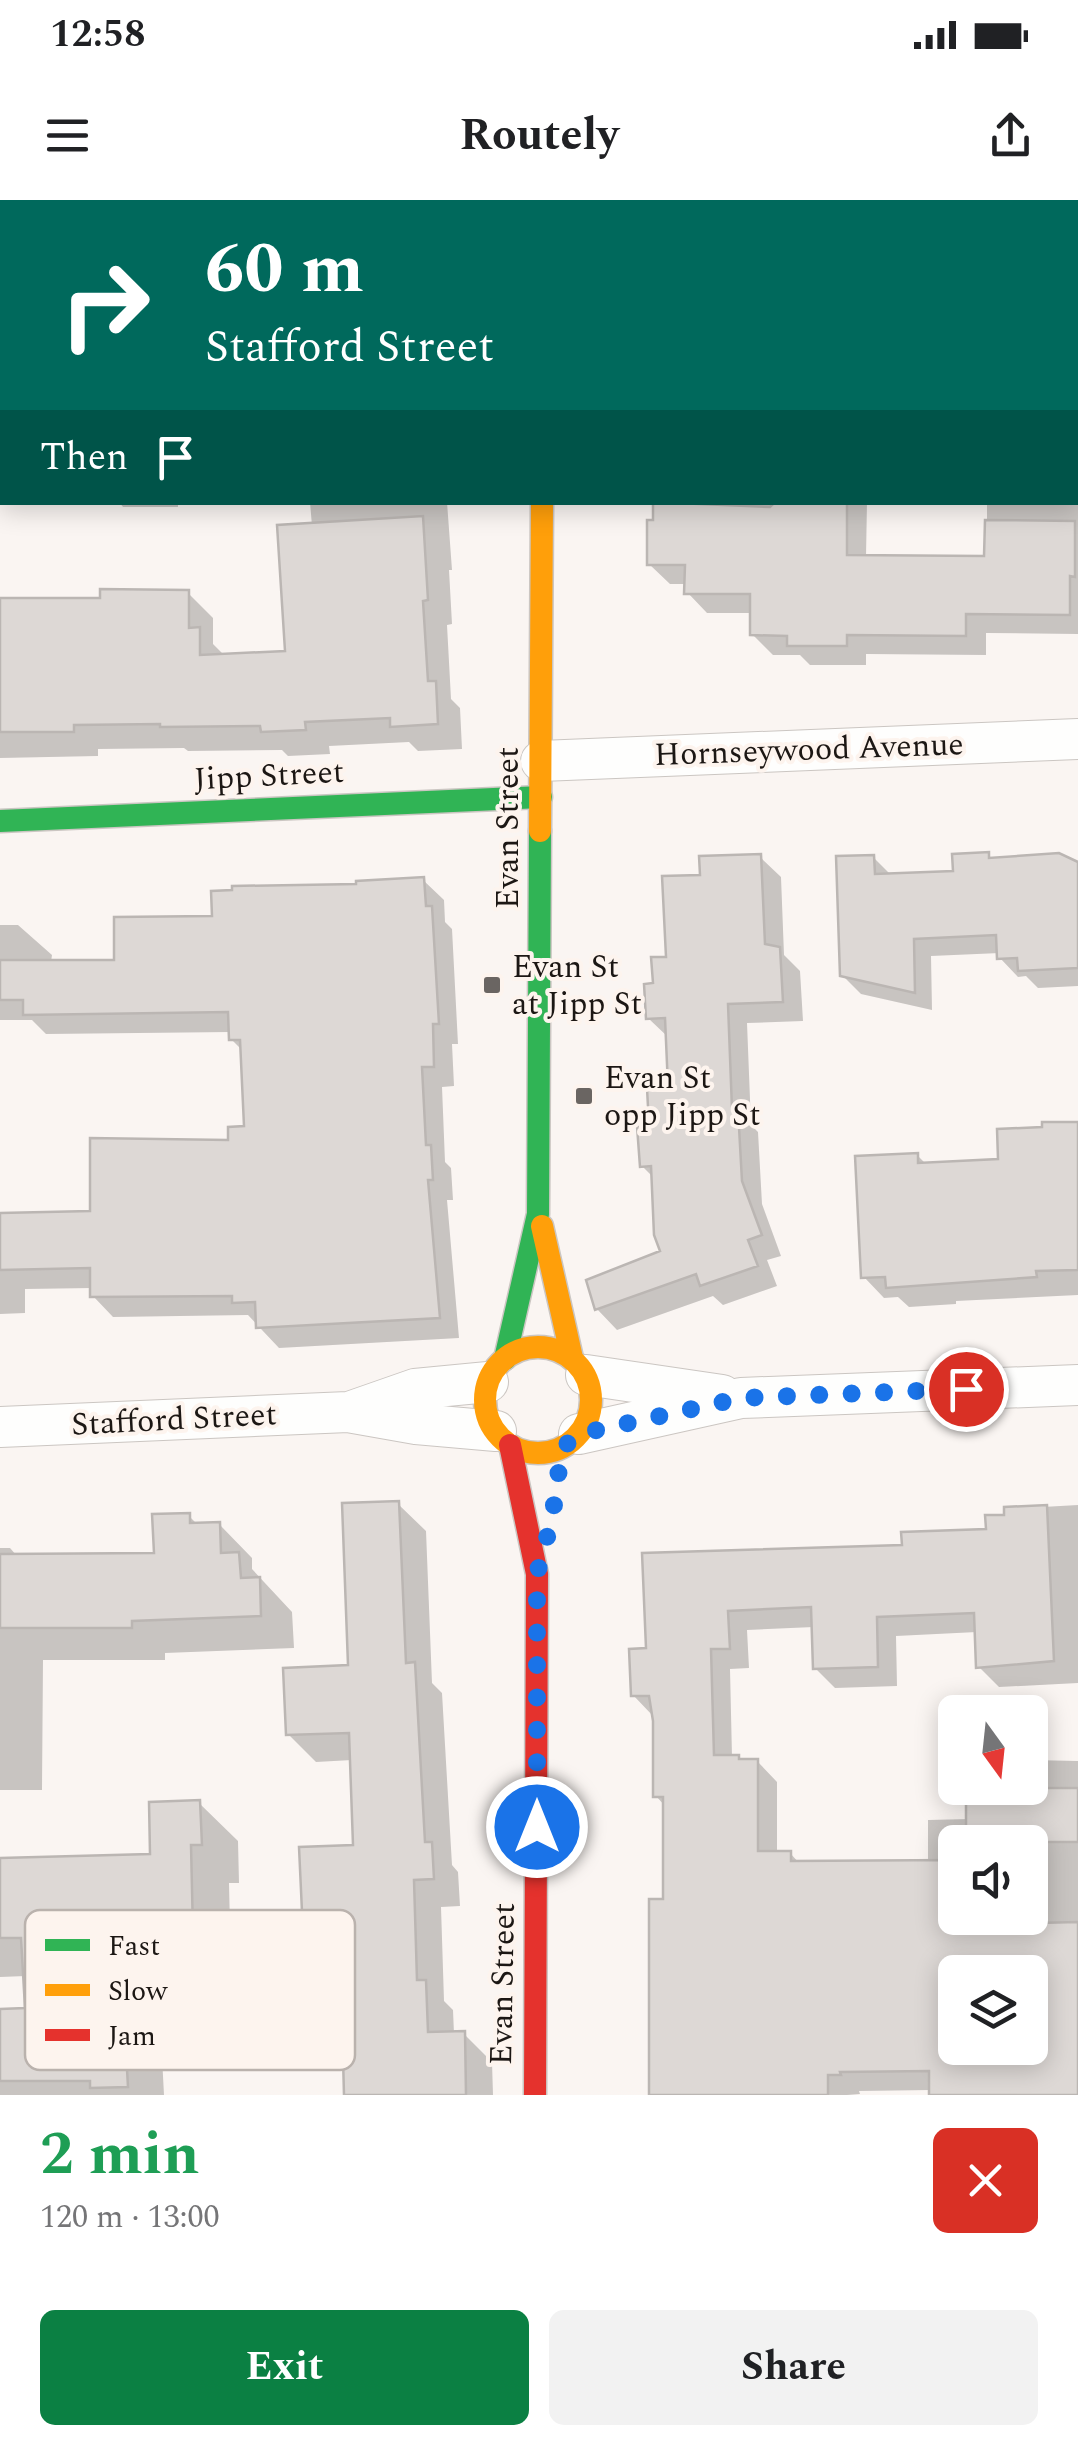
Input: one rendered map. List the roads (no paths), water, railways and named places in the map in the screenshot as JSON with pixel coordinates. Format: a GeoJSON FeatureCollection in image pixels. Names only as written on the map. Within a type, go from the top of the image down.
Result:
{"type":"FeatureCollection","features":[{"type":"Feature","properties":{"kind":"street","name":"Evan Street"},"geometry":{"type":"LineString","coordinates":[[497,1370],[538,1214],[542,505]]}},
{"type":"Feature","properties":{"kind":"street","name":"Hornseywood Avenue"},"geometry":{"type":"LineString","coordinates":[[541,779],[1078,739]]}},
{"type":"Feature","properties":{"kind":"street","name":"Jipp Street"},"geometry":{"type":"LineString","coordinates":[[0,821],[541,779]]}},
{"type":"Feature","properties":{"kind":"street","name":"Evan Street"},"geometry":{"type":"LineString","coordinates":[[538,1214],[579,1367]]}},
{"type":"Feature","properties":{"kind":"street"},"geometry":{"type":"LineString","coordinates":[[741,1398],[566,1449],[535,1453],[503,1438],[486,1408],[497,1370],[531,1347],[546,1347],[579,1367],[741,1398],[1078,1385]]}},
{"type":"Feature","properties":{"kind":"street"},"geometry":{"type":"LineString","coordinates":[[566,1449],[591,1406],[591,1390],[579,1367]]}},
{"type":"Feature","properties":{"kind":"street","name":"Stafford Street"},"geometry":{"type":"LineString","coordinates":[[348,1412],[415,1389],[497,1370]]}},
{"type":"Feature","properties":{"kind":"street","name":"Stafford Street"},"geometry":{"type":"LineString","coordinates":[[0,1427],[348,1412],[503,1438]]}},
{"type":"Feature","properties":{"kind":"street","name":"Evan Street"},"geometry":{"type":"LineString","coordinates":[[503,1438],[537,1574],[534,2095]]}},
{"type":"Feature","properties":{"kind":"street","name":"Evan Street"},"geometry":{"type":"LineString","coordinates":[[537,1574],[552,1519]]}},
{"type":"Feature","properties":{"kind":"place","name":"Evan St at Jipp St"},"geometry":{"type":"Point","coordinates":[492,985]}},
{"type":"Feature","properties":{"kind":"place","name":"Evan St opp Jipp St"},"geometry":{"type":"Point","coordinates":[584,1096]}}]}
